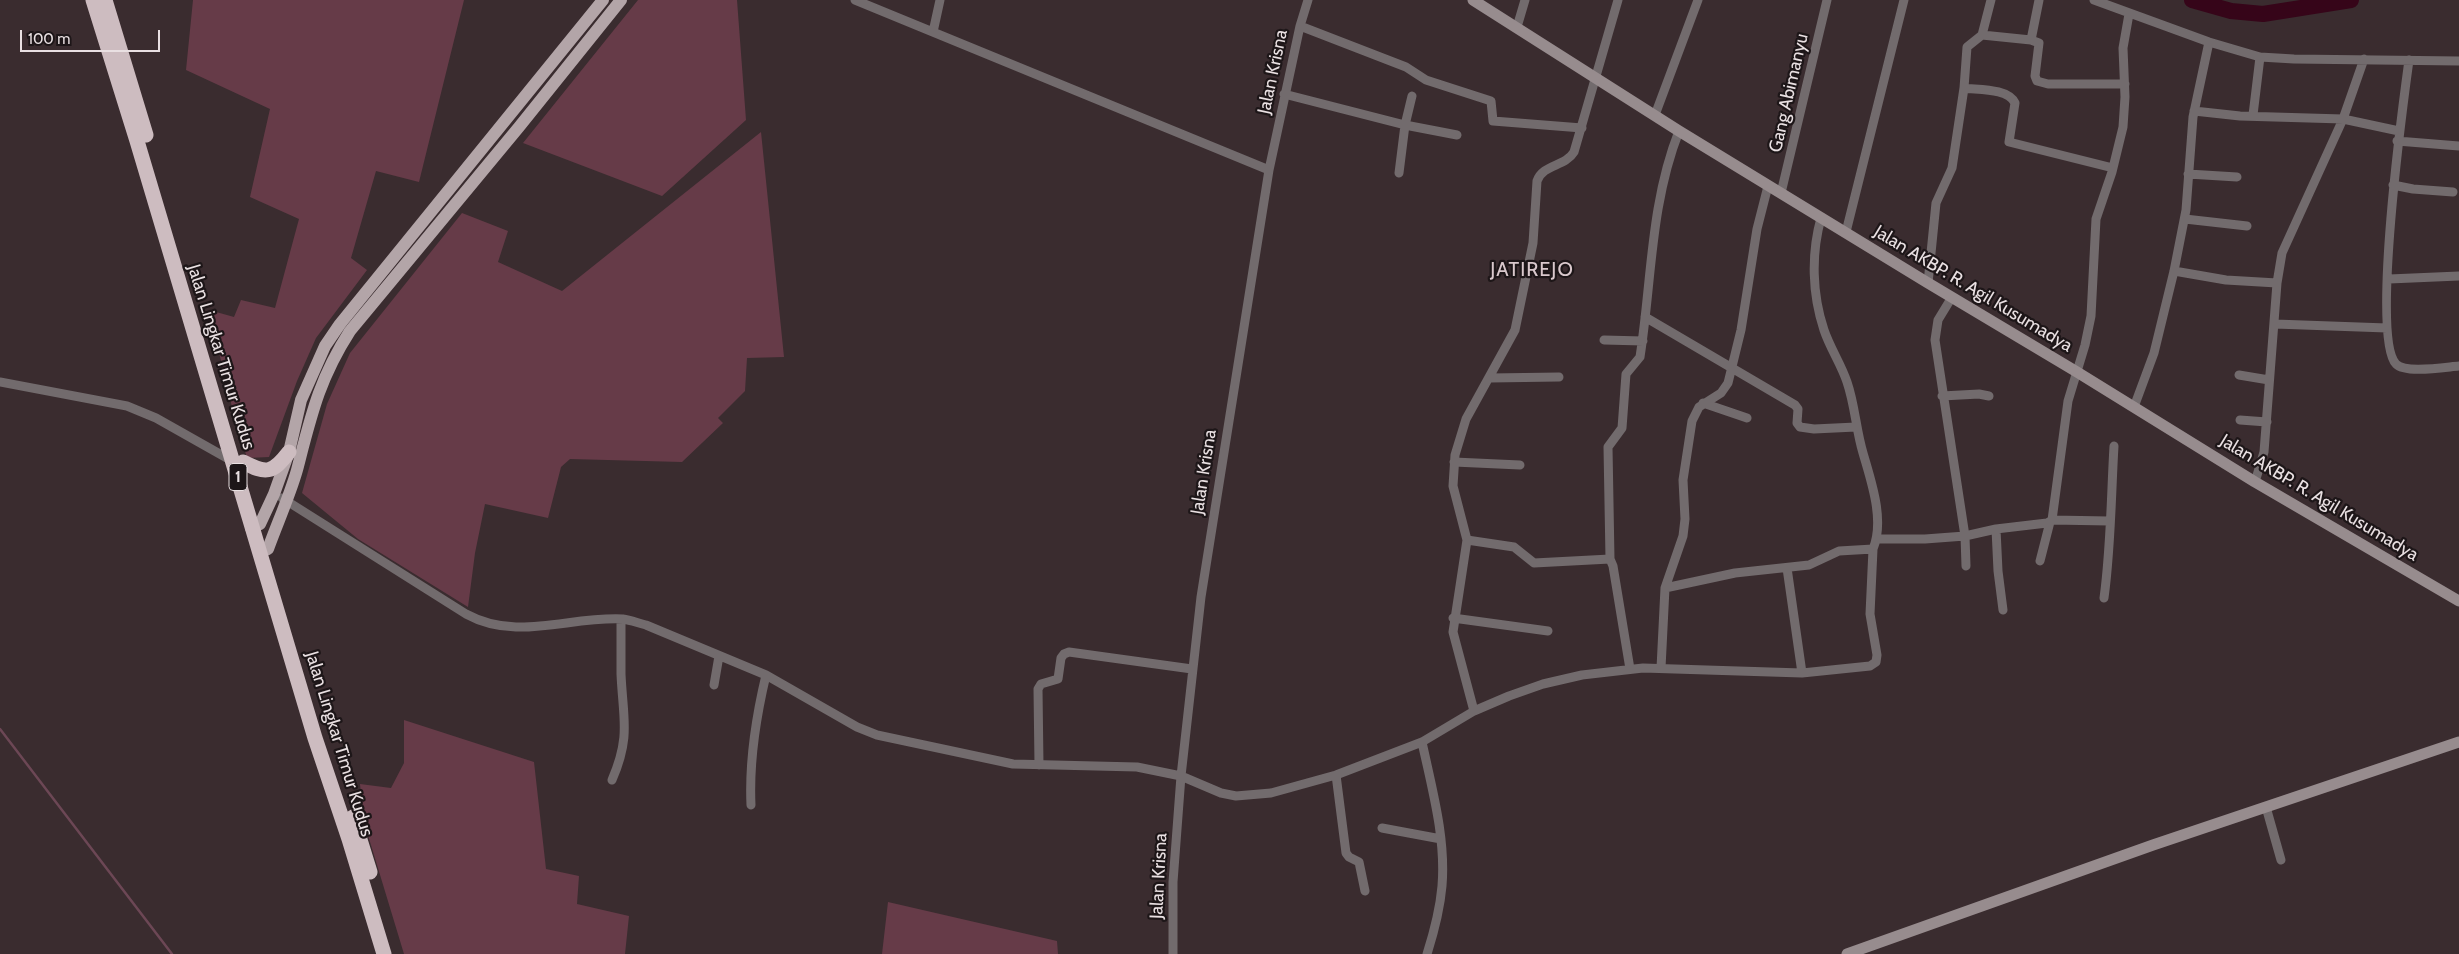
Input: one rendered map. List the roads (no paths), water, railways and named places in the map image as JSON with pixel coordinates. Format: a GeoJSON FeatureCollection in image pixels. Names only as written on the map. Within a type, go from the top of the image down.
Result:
{"type":"FeatureCollection","features":[{"type":"Feature","properties":{"kind":"highway","name":"Jalan Lingkar Timur Kudus"},"geometry":{"type":"LineString","coordinates":[[93,0],[238,462]]}},
{"type":"Feature","properties":{"kind":"highway","name":"Jalan Lingkar Timur Kudus"},"geometry":{"type":"LineString","coordinates":[[105,0],[256,526],[384,954]]}},
{"type":"Feature","properties":{"kind":"highway"},"geometry":{"type":"LineString","coordinates":[[238,462],[264,472],[273,469],[288,452]]}},
{"type":"Feature","properties":{"kind":"highway","name":"Jalan Lingkar Timur Kudus"},"geometry":{"type":"LineString","coordinates":[[264,550],[296,636],[325,736],[360,840],[394,954]]}},
{"type":"Feature","properties":{"kind":"main road"},"geometry":{"type":"LineString","coordinates":[[264,550],[279,497],[301,400],[325,346],[340,324],[603,0]]}},
{"type":"Feature","properties":{"kind":"main road"},"geometry":{"type":"LineString","coordinates":[[256,526],[296,472],[316,398],[324,376],[346,338],[620,0]]}},
{"type":"Feature","properties":{"kind":"main road","name":"Jalan AKBP. R. Agil Kusumadya"},"geometry":{"type":"LineString","coordinates":[[1473,0],[1679,131],[1928,284],[2078,372],[2255,482],[2459,601]]}},
{"type":"Feature","properties":{"kind":"main road"},"geometry":{"type":"LineString","coordinates":[[1847,954],[2153,845],[2459,742]]}},
{"type":"Feature","properties":{"kind":"street"},"geometry":{"type":"LineString","coordinates":[[855,0],[1269,170]]}},
{"type":"Feature","properties":{"kind":"street"},"geometry":{"type":"LineString","coordinates":[[933,32],[940,0]]}},
{"type":"Feature","properties":{"kind":"street","name":"Jalan Krisna"},"geometry":{"type":"LineString","coordinates":[[1173,954],[1173,882],[1181,776],[1201,597],[1269,170],[1284,94],[1308,0]]}},
{"type":"Feature","properties":{"kind":"street"},"geometry":{"type":"LineString","coordinates":[[1517,28],[1526,0]]}},
{"type":"Feature","properties":{"kind":"street"},"geometry":{"type":"LineString","coordinates":[[1474,711],[1454,642],[1453,618],[1467,540],[1453,486],[1454,462],[1461,431],[1510,342],[1518,317],[1533,243],[1539,177],[1544,171],[1571,157],[1597,78],[1618,0]]}},
{"type":"Feature","properties":{"kind":"street"},"geometry":{"type":"LineString","coordinates":[[1655,115],[1698,0]]}},
{"type":"Feature","properties":{"kind":"street","name":"Gang Abimanyu"},"geometry":{"type":"LineString","coordinates":[[1782,193],[1827,0]]}},
{"type":"Feature","properties":{"kind":"street"},"geometry":{"type":"LineString","coordinates":[[1846,232],[1904,0]]}},
{"type":"Feature","properties":{"kind":"street"},"geometry":{"type":"LineString","coordinates":[[1928,284],[1936,203],[1951,175],[1964,88],[1967,47],[1982,35],[1991,0]]}},
{"type":"Feature","properties":{"kind":"street"},"geometry":{"type":"LineString","coordinates":[[2031,40],[2039,0]]}},
{"type":"Feature","properties":{"kind":"street"},"geometry":{"type":"LineString","coordinates":[[2094,0],[2208,42],[2260,56],[2459,61]]}},
{"type":"Feature","properties":{"kind":"street"},"geometry":{"type":"LineString","coordinates":[[2040,561],[2051,521],[2068,401],[2078,372],[2091,316],[2096,219],[2113,168],[2123,127],[2125,84],[2123,48],[2129,14]]}},
{"type":"Feature","properties":{"kind":"street"},"geometry":{"type":"LineString","coordinates":[[1300,26],[1406,67],[1426,80],[1491,101],[1492,121],[1582,128]]}},
{"type":"Feature","properties":{"kind":"street"},"geometry":{"type":"LineString","coordinates":[[1982,35],[2031,40],[2039,43],[2034,76],[2037,81],[2048,84],[2125,84]]}},
{"type":"Feature","properties":{"kind":"street"},"geometry":{"type":"LineString","coordinates":[[2134,407],[2154,353],[2185,219],[2194,111],[2208,42]]}},
{"type":"Feature","properties":{"kind":"street"},"geometry":{"type":"LineString","coordinates":[[2253,115],[2260,56]]}},
{"type":"Feature","properties":{"kind":"street"},"geometry":{"type":"LineString","coordinates":[[2255,482],[2262,461],[2267,422],[2277,283],[2282,253],[2343,119],[2364,59]]}},
{"type":"Feature","properties":{"kind":"street"},"geometry":{"type":"LineString","coordinates":[[2409,60],[2397,141],[2390,213],[2387,328],[2392,356],[2399,367],[2412,369],[2459,366]]}},
{"type":"Feature","properties":{"kind":"street"},"geometry":{"type":"LineString","coordinates":[[1964,88],[2006,94],[2013,99],[2015,103],[2009,142],[2113,168]]}},
{"type":"Feature","properties":{"kind":"street"},"geometry":{"type":"LineString","coordinates":[[1284,94],[1405,125],[1457,136]]}},
{"type":"Feature","properties":{"kind":"street"},"geometry":{"type":"LineString","coordinates":[[1399,173],[1405,125],[1412,96]]}},
{"type":"Feature","properties":{"kind":"street"},"geometry":{"type":"LineString","coordinates":[[2194,111],[2343,119],[2399,131]]}},
{"type":"Feature","properties":{"kind":"street"},"geometry":{"type":"LineString","coordinates":[[1630,669],[1614,566],[1610,559],[1608,447],[1622,428],[1625,380],[1629,369],[1640,357],[1660,193],[1667,162],[1679,131]]}},
{"type":"Feature","properties":{"kind":"street"},"geometry":{"type":"LineString","coordinates":[[2397,141],[2459,146]]}},
{"type":"Feature","properties":{"kind":"street"},"geometry":{"type":"LineString","coordinates":[[2188,174],[2237,177]]}},
{"type":"Feature","properties":{"kind":"street"},"geometry":{"type":"LineString","coordinates":[[2393,185],[2413,189],[2452,192]]}},
{"type":"Feature","properties":{"kind":"street"},"geometry":{"type":"LineString","coordinates":[[1661,668],[1665,588],[1683,536],[1683,480],[1692,421],[1698,407],[1725,388],[1732,369],[1756,236],[1768,186]]}},
{"type":"Feature","properties":{"kind":"street"},"geometry":{"type":"LineString","coordinates":[[279,497],[466,614],[488,624],[519,628],[621,619],[646,625],[766,675],[857,728],[877,735],[1000,762],[1039,765],[1127,766],[1181,776],[1221,793],[1248,796],[1286,790],[1336,775],[1422,742],[1474,711],[1509,696],[1543,684],[1582,675],[1630,669],[1661,668],[1802,673],[1870,666],[1876,662],[1877,654],[1870,614],[1873,549],[1877,539],[1875,497],[1856,427],[1847,382],[1824,330],[1816,294],[1815,248],[1821,218]]}},
{"type":"Feature","properties":{"kind":"street"},"geometry":{"type":"LineString","coordinates":[[2185,219],[2247,226]]}},
{"type":"Feature","properties":{"kind":"street"},"geometry":{"type":"LineString","coordinates":[[2174,271],[2226,280],[2277,283]]}},
{"type":"Feature","properties":{"kind":"street"},"geometry":{"type":"LineString","coordinates":[[2388,279],[2459,276]]}},
{"type":"Feature","properties":{"kind":"street"},"geometry":{"type":"LineString","coordinates":[[1952,297],[1938,320],[1935,340],[1964,536],[1966,566]]}},
{"type":"Feature","properties":{"kind":"street"},"geometry":{"type":"LineString","coordinates":[[1645,317],[1795,405],[1798,409],[1797,423],[1800,427],[1814,429],[1856,427]]}},
{"type":"Feature","properties":{"kind":"street"},"geometry":{"type":"LineString","coordinates":[[2275,324],[2387,328]]}},
{"type":"Feature","properties":{"kind":"street"},"geometry":{"type":"LineString","coordinates":[[1604,340],[1643,341]]}},
{"type":"Feature","properties":{"kind":"street"},"geometry":{"type":"LineString","coordinates":[[2239,375],[2269,380]]}},
{"type":"Feature","properties":{"kind":"street"},"geometry":{"type":"LineString","coordinates":[[1490,378],[1559,376]]}},
{"type":"Feature","properties":{"kind":"street"},"geometry":{"type":"LineString","coordinates":[[0,382],[127,406],[156,418],[238,462]]}},
{"type":"Feature","properties":{"kind":"street"},"geometry":{"type":"LineString","coordinates":[[1942,396],[1980,394],[1990,396]]}},
{"type":"Feature","properties":{"kind":"street"},"geometry":{"type":"LineString","coordinates":[[1703,403],[1747,418]]}},
{"type":"Feature","properties":{"kind":"street"},"geometry":{"type":"LineString","coordinates":[[2240,420],[2267,422]]}},
{"type":"Feature","properties":{"kind":"street"},"geometry":{"type":"LineString","coordinates":[[2104,598],[2110,552],[2109,521],[2114,446]]}},
{"type":"Feature","properties":{"kind":"street"},"geometry":{"type":"LineString","coordinates":[[1454,462],[1520,465]]}},
{"type":"Feature","properties":{"kind":"street"},"geometry":{"type":"LineString","coordinates":[[1877,539],[1925,539],[1964,536],[2051,521],[2109,521]]}},
{"type":"Feature","properties":{"kind":"street"},"geometry":{"type":"LineString","coordinates":[[1996,529],[1998,571],[2003,610]]}},
{"type":"Feature","properties":{"kind":"street"},"geometry":{"type":"LineString","coordinates":[[1467,540],[1514,547],[1534,563],[1610,559]]}},
{"type":"Feature","properties":{"kind":"street"},"geometry":{"type":"LineString","coordinates":[[1665,588],[1735,573],[1815,563],[1839,551],[1873,549]]}},
{"type":"Feature","properties":{"kind":"street"},"geometry":{"type":"LineString","coordinates":[[1787,568],[1802,673]]}},
{"type":"Feature","properties":{"kind":"street"},"geometry":{"type":"LineString","coordinates":[[1453,618],[1548,631]]}},
{"type":"Feature","properties":{"kind":"street"},"geometry":{"type":"LineString","coordinates":[[612,780],[622,756],[626,732],[621,674],[621,619]]}},
{"type":"Feature","properties":{"kind":"street"},"geometry":{"type":"LineString","coordinates":[[1039,765],[1038,689],[1041,684],[1058,679],[1061,658],[1064,654],[1069,652],[1192,669]]}},
{"type":"Feature","properties":{"kind":"street"},"geometry":{"type":"LineString","coordinates":[[714,685],[720,656]]}},
{"type":"Feature","properties":{"kind":"street"},"geometry":{"type":"LineString","coordinates":[[751,805],[750,780],[759,703],[766,675]]}},
{"type":"Feature","properties":{"kind":"street"},"geometry":{"type":"LineString","coordinates":[[1422,742],[1441,839],[1442,886],[1436,924],[1427,954]]}},
{"type":"Feature","properties":{"kind":"street"},"geometry":{"type":"LineString","coordinates":[[1336,775],[1346,853],[1359,862],[1365,891]]}},
{"type":"Feature","properties":{"kind":"street"},"geometry":{"type":"LineString","coordinates":[[2266,807],[2281,860]]}},
{"type":"Feature","properties":{"kind":"street"},"geometry":{"type":"LineString","coordinates":[[1382,828],[1441,839]]}},
{"type":"Feature","properties":{"kind":"waterway"},"geometry":{"type":"LineString","coordinates":[[2192,0],[2231,11],[2263,14],[2351,0]]}},
{"type":"Feature","properties":{"kind":"waterway"},"geometry":{"type":"LineString","coordinates":[[0,729],[172,954]]}},
{"type":"Feature","properties":{"kind":"district","name":"JATIREJO"},"geometry":{"type":"Point","coordinates":[1532,270]}}]}
